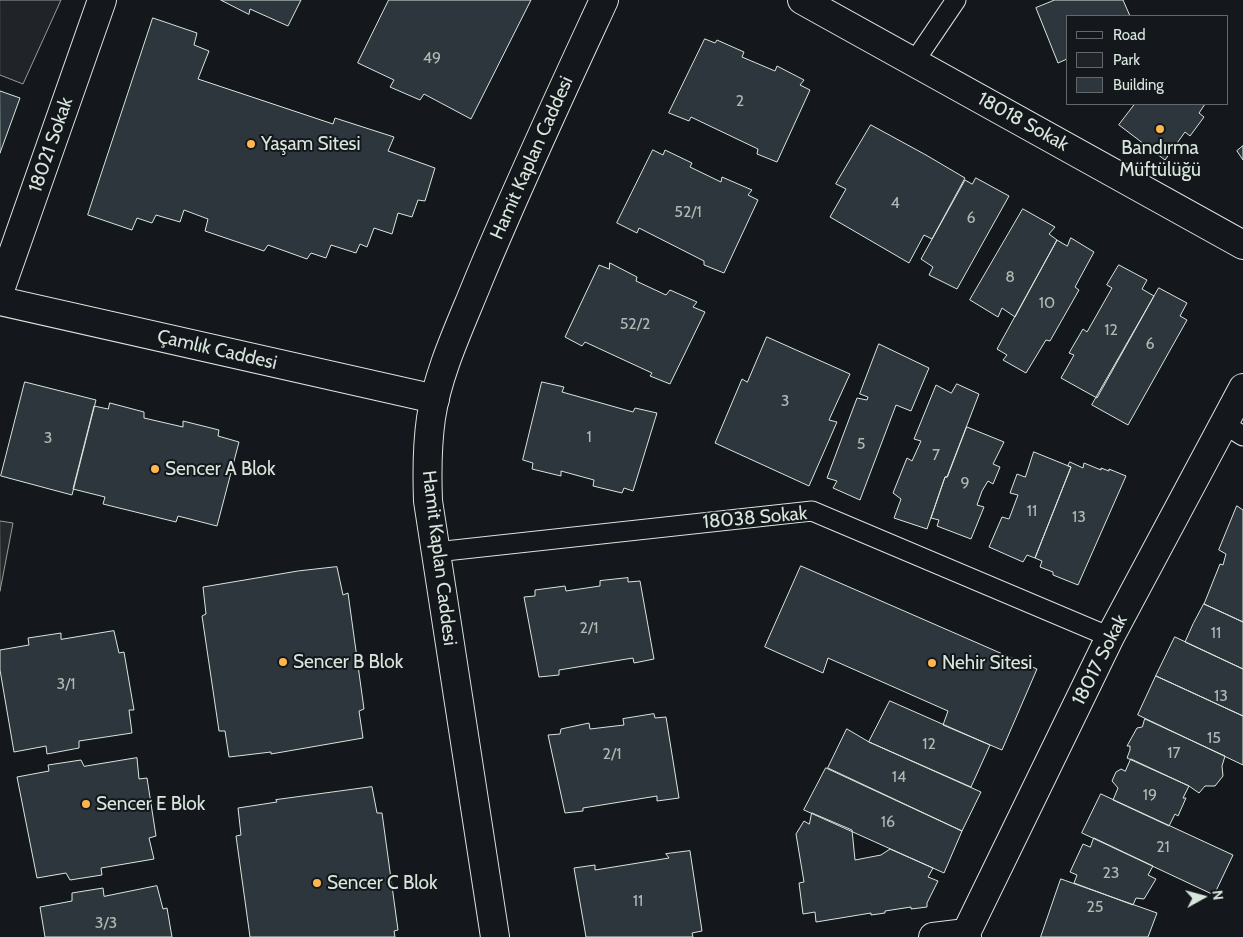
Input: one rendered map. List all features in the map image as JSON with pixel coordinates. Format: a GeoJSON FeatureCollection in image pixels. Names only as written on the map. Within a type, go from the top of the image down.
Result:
{"type":"FeatureCollection","features":[{"type":"Feature","properties":{"kind":"street","name":"18021 Sokak"},"geometry":{"type":"LineString","coordinates":[[0,290],[102,0]]}},
{"type":"Feature","properties":{"kind":"street","name":"Hamit Kaplan Caddesi"},"geometry":{"type":"LineString","coordinates":[[495,937],[428,501],[428,442],[435,399],[466,311],[510,204],[604,0]]}},
{"type":"Feature","properties":{"kind":"street","name":"18018 Sokak"},"geometry":{"type":"LineString","coordinates":[[802,0],[1243,245]]}},
{"type":"Feature","properties":{"kind":"street","name":"Çamlık Caddesi"},"geometry":{"type":"LineString","coordinates":[[0,301],[435,399]]}},
{"type":"Feature","properties":{"kind":"street","name":"18017 Sokak"},"geometry":{"type":"LineString","coordinates":[[967,935],[1110,637],[1233,430],[1243,388]]}},
{"type":"Feature","properties":{"kind":"street"},"geometry":{"type":"LineString","coordinates":[[933,937],[967,935]]}},
{"type":"Feature","properties":{"kind":"lane"},"geometry":{"type":"LineString","coordinates":[[914,62],[956,0]]}},
{"type":"Feature","properties":{"kind":"lane","name":"18038 Sokak"},"geometry":{"type":"LineString","coordinates":[[436,552],[812,511],[1110,637]]}},
{"type":"Feature","properties":{"kind":"green space"},"geometry":{"type":"Polygon","coordinates":[[[0,0],[61,0],[23,84],[0,75],[0,0]]]}},
{"type":"Feature","properties":{"kind":"shaded area"},"geometry":{"type":"Polygon","coordinates":[[[0,521],[13,523],[0,591],[0,521]]]}},
{"type":"Feature","properties":{"kind":"building"},"geometry":{"type":"Polygon","coordinates":[[[221,0],[301,0],[288,26],[250,9],[249,14],[221,0]]]}},
{"type":"Feature","properties":{"kind":"building"},"geometry":{"type":"Polygon","coordinates":[[[389,0],[531,0],[471,119],[424,94],[420,100],[390,87],[394,80],[358,63],[389,0]]]}},
{"type":"Feature","properties":{"kind":"building"},"geometry":{"type":"Polygon","coordinates":[[[1055,0],[1123,0],[1130,15],[1066,15],[1066,59],[1058,63],[1036,8],[1055,0]]]}},
{"type":"Feature","properties":{"kind":"building","name":"Yaşam Sitesi"},"geometry":{"type":"Polygon","coordinates":[[[153,18],[197,33],[194,45],[209,51],[198,79],[333,124],[335,118],[394,137],[388,151],[435,168],[425,201],[418,200],[412,217],[398,213],[392,234],[374,228],[367,247],[360,244],[356,253],[331,245],[326,258],[311,253],[307,259],[268,245],[264,251],[205,231],[208,219],[184,210],[180,222],[156,215],[152,223],[137,218],[132,230],[88,215],[153,18]]]}},
{"type":"Feature","properties":{"kind":"building"},"geometry":{"type":"Polygon","coordinates":[[[705,39],[715,43],[717,40],[744,52],[742,57],[775,71],[777,66],[804,80],[800,85],[810,90],[777,162],[757,154],[758,149],[691,117],[689,121],[669,113],[705,39]]]}},
{"type":"Feature","properties":{"kind":"building"},"geometry":{"type":"Polygon","coordinates":[[[0,91],[20,98],[0,153],[0,91]]]}},
{"type":"Feature","properties":{"kind":"building","name":"Bandırma Müftülüğü"},"geometry":{"type":"Polygon","coordinates":[[[1134,105],[1204,105],[1199,113],[1204,117],[1190,136],[1185,132],[1165,160],[1119,125],[1134,105]]]}},
{"type":"Feature","properties":{"kind":"building"},"geometry":{"type":"Polygon","coordinates":[[[871,125],[965,178],[932,239],[924,235],[909,263],[830,217],[846,189],[836,184],[871,125]]]}},
{"type":"Feature","properties":{"kind":"building"},"geometry":{"type":"Polygon","coordinates":[[[1243,146],[1243,160],[1237,151],[1243,146]]]}},
{"type":"Feature","properties":{"kind":"building"},"geometry":{"type":"Polygon","coordinates":[[[653,150],[663,155],[665,150],[692,163],[690,167],[721,182],[722,177],[752,190],[748,195],[758,200],[724,273],[704,265],[704,261],[639,228],[637,233],[617,223],[653,150]]]}},
{"type":"Feature","properties":{"kind":"building"},"geometry":{"type":"Polygon","coordinates":[[[976,178],[1009,196],[957,289],[929,275],[933,267],[921,259],[965,180],[972,184],[976,178]]]}},
{"type":"Feature","properties":{"kind":"building"},"geometry":{"type":"Polygon","coordinates":[[[1023,209],[1055,227],[1049,234],[1057,240],[1015,317],[1002,308],[998,317],[970,300],[1023,209]]]}},
{"type":"Feature","properties":{"kind":"building"},"geometry":{"type":"Polygon","coordinates":[[[1071,238],[1094,252],[1075,287],[1079,290],[1050,341],[1046,340],[1026,373],[1003,360],[1007,355],[997,349],[1057,240],[1067,246],[1071,238]]]}},
{"type":"Feature","properties":{"kind":"building"},"geometry":{"type":"Polygon","coordinates":[[[610,263],[637,277],[636,281],[666,295],[670,290],[697,302],[693,307],[705,312],[670,384],[650,376],[652,373],[585,342],[582,346],[565,337],[599,265],[609,269],[610,263]]]}},
{"type":"Feature","properties":{"kind":"building"},"geometry":{"type":"Polygon","coordinates":[[[1119,265],[1147,280],[1142,289],[1154,296],[1097,398],[1061,378],[1074,355],[1069,353],[1083,329],[1087,332],[1112,288],[1107,285],[1119,265]]]}},
{"type":"Feature","properties":{"kind":"building"},"geometry":{"type":"Polygon","coordinates":[[[1159,288],[1187,303],[1180,316],[1187,320],[1128,425],[1092,405],[1159,288]]]}},
{"type":"Feature","properties":{"kind":"building"},"geometry":{"type":"Polygon","coordinates":[[[767,337],[850,374],[829,420],[837,422],[809,486],[715,443],[742,379],[747,382],[767,337]]]}},
{"type":"Feature","properties":{"kind":"building"},"geometry":{"type":"Polygon","coordinates":[[[879,344],[929,368],[911,411],[896,405],[860,500],[833,488],[837,481],[827,478],[857,398],[867,400],[868,397],[860,394],[879,344]]]}},
{"type":"Feature","properties":{"kind":"building"},"geometry":{"type":"Polygon","coordinates":[[[25,382],[96,400],[72,495],[1,476],[25,382]]]}},
{"type":"Feature","properties":{"kind":"building"},"geometry":{"type":"Polygon","coordinates":[[[542,382],[564,387],[562,392],[633,412],[635,408],[657,413],[633,491],[624,488],[622,493],[593,486],[594,480],[561,471],[561,476],[532,469],[533,463],[523,460],[542,382]]]}},
{"type":"Feature","properties":{"kind":"building"},"geometry":{"type":"Polygon","coordinates":[[[957,384],[979,394],[947,477],[945,477],[927,529],[894,518],[901,499],[893,493],[907,458],[912,461],[921,441],[914,439],[936,385],[951,393],[957,384]]]}},
{"type":"Feature","properties":{"kind":"building","name":"Sencer A Blok"},"geometry":{"type":"Polygon","coordinates":[[[110,403],[144,412],[144,418],[183,427],[183,421],[219,430],[218,436],[239,442],[217,526],[178,516],[176,522],[103,504],[105,497],[73,489],[94,406],[108,409],[110,403]]]}},
{"type":"Feature","properties":{"kind":"building"},"geometry":{"type":"Polygon","coordinates":[[[967,427],[1004,442],[993,464],[1000,467],[993,484],[988,481],[977,505],[984,507],[971,539],[937,526],[939,520],[931,518],[945,477],[947,477],[967,427]]]}},
{"type":"Feature","properties":{"kind":"building"},"geometry":{"type":"Polygon","coordinates":[[[1034,452],[1071,467],[1035,558],[1027,555],[1023,562],[989,547],[1002,517],[1009,519],[1018,495],[1010,493],[1017,474],[1025,477],[1034,452]]]}},
{"type":"Feature","properties":{"kind":"building"},"geometry":{"type":"Polygon","coordinates":[[[1070,462],[1083,468],[1084,463],[1101,470],[1101,468],[1109,471],[1109,469],[1126,476],[1078,585],[1053,575],[1053,572],[1040,567],[1042,561],[1035,558],[1071,467],[1068,466],[1070,462]]]}},
{"type":"Feature","properties":{"kind":"building"},"geometry":{"type":"Polygon","coordinates":[[[1237,506],[1243,510],[1243,622],[1204,604],[1220,564],[1223,565],[1226,554],[1219,550],[1237,506]]]}},
{"type":"Feature","properties":{"kind":"building","name":"Nehir Sitesi"},"geometry":{"type":"Polygon","coordinates":[[[801,566],[1037,669],[1002,750],[943,725],[948,711],[828,658],[823,673],[765,647],[801,566]]]}},
{"type":"Feature","properties":{"kind":"building","name":"Sencer B Blok"},"geometry":{"type":"Polygon","coordinates":[[[337,567],[343,595],[348,593],[364,709],[359,711],[363,738],[271,754],[271,752],[229,757],[225,731],[219,731],[202,616],[206,614],[203,587],[298,571],[337,567]]]}},
{"type":"Feature","properties":{"kind":"building"},"geometry":{"type":"Polygon","coordinates":[[[628,578],[628,582],[640,581],[654,659],[634,663],[633,658],[559,670],[559,675],[539,677],[524,597],[535,596],[535,590],[565,586],[566,591],[600,586],[600,581],[628,578]]]}},
{"type":"Feature","properties":{"kind":"building"},"geometry":{"type":"Polygon","coordinates":[[[1204,604],[1243,622],[1243,669],[1185,642],[1204,604]]]}},
{"type":"Feature","properties":{"kind":"building"},"geometry":{"type":"Polygon","coordinates":[[[114,631],[119,653],[124,652],[134,710],[129,710],[132,733],[79,741],[79,748],[47,754],[46,746],[14,752],[0,670],[0,650],[29,645],[28,638],[61,633],[61,639],[114,631]]]}},
{"type":"Feature","properties":{"kind":"building"},"geometry":{"type":"Polygon","coordinates":[[[1175,637],[1243,669],[1243,716],[1156,676],[1175,637]]]}},
{"type":"Feature","properties":{"kind":"building"},"geometry":{"type":"Polygon","coordinates":[[[1156,676],[1243,716],[1243,765],[1138,715],[1156,676]]]}},
{"type":"Feature","properties":{"kind":"building"},"geometry":{"type":"Polygon","coordinates":[[[890,701],[990,745],[971,787],[869,742],[890,701]]]}},
{"type":"Feature","properties":{"kind":"building"},"geometry":{"type":"Polygon","coordinates":[[[654,714],[655,718],[666,717],[679,798],[657,801],[657,796],[583,808],[583,811],[565,813],[548,735],[560,734],[561,729],[589,723],[590,729],[624,725],[623,719],[654,714]]]}},
{"type":"Feature","properties":{"kind":"building"},"geometry":{"type":"Polygon","coordinates":[[[1145,719],[1225,756],[1222,766],[1223,776],[1215,786],[1205,786],[1199,793],[1189,786],[1127,758],[1130,746],[1127,746],[1137,728],[1142,727],[1145,719]]]}},
{"type":"Feature","properties":{"kind":"building"},"geometry":{"type":"Polygon","coordinates":[[[847,729],[869,742],[981,792],[962,831],[828,768],[847,729]]]}},
{"type":"Feature","properties":{"kind":"building","name":"Sencer E Blok"},"geometry":{"type":"Polygon","coordinates":[[[137,758],[139,779],[147,778],[156,836],[149,838],[154,859],[101,868],[102,875],[70,880],[66,873],[37,878],[17,777],[49,771],[48,765],[81,760],[84,766],[137,758]]]}},
{"type":"Feature","properties":{"kind":"building"},"geometry":{"type":"Polygon","coordinates":[[[1131,759],[1189,786],[1183,798],[1186,798],[1178,816],[1175,814],[1169,826],[1113,800],[1118,788],[1112,781],[1116,772],[1121,769],[1125,771],[1131,759]]]}},
{"type":"Feature","properties":{"kind":"building"},"geometry":{"type":"Polygon","coordinates":[[[826,768],[962,831],[944,873],[804,810],[826,768]]]}},
{"type":"Feature","properties":{"kind":"building","name":"Sencer C Blok"},"geometry":{"type":"Polygon","coordinates":[[[372,787],[377,813],[382,813],[398,930],[394,931],[395,937],[250,937],[236,836],[241,835],[238,808],[277,802],[276,800],[372,787]]]}},
{"type":"Feature","properties":{"kind":"building"},"geometry":{"type":"Polygon","coordinates":[[[1101,794],[1233,855],[1214,895],[1082,833],[1101,794]]]}},
{"type":"Feature","properties":{"kind":"building"},"geometry":{"type":"Polygon","coordinates":[[[812,813],[852,830],[855,860],[881,855],[890,849],[933,868],[928,877],[938,881],[927,903],[927,907],[911,909],[911,907],[885,911],[885,913],[871,915],[871,913],[816,922],[815,912],[803,914],[799,883],[804,882],[796,834],[804,821],[809,824],[812,813]]]}},
{"type":"Feature","properties":{"kind":"building"},"geometry":{"type":"Polygon","coordinates":[[[1094,838],[1153,866],[1148,875],[1156,879],[1144,899],[1136,898],[1133,905],[1074,883],[1077,875],[1070,872],[1083,844],[1090,847],[1094,838]]]}},
{"type":"Feature","properties":{"kind":"building"},"geometry":{"type":"Polygon","coordinates":[[[690,851],[702,931],[692,933],[693,937],[586,937],[574,868],[595,865],[595,870],[669,858],[666,854],[690,851]]]}},
{"type":"Feature","properties":{"kind":"building"},"geometry":{"type":"Polygon","coordinates":[[[1061,879],[1157,913],[1148,937],[1041,937],[1061,879]]]}},
{"type":"Feature","properties":{"kind":"building"},"geometry":{"type":"Polygon","coordinates":[[[157,886],[163,909],[167,908],[172,937],[45,937],[40,907],[72,901],[72,893],[103,888],[104,896],[157,886]]]}},
{"type":"Feature","properties":{"kind":"place","name":"Bandırma Müftülüğü"},"geometry":{"type":"Point","coordinates":[1160,129]}},
{"type":"Feature","properties":{"kind":"place","name":"Yaşam Sitesi"},"geometry":{"type":"Point","coordinates":[251,144]}},
{"type":"Feature","properties":{"kind":"place","name":"Sencer A Blok"},"geometry":{"type":"Point","coordinates":[155,469]}},
{"type":"Feature","properties":{"kind":"place","name":"Sencer B Blok"},"geometry":{"type":"Point","coordinates":[283,662]}},
{"type":"Feature","properties":{"kind":"place","name":"Nehir Sitesi"},"geometry":{"type":"Point","coordinates":[932,663]}},
{"type":"Feature","properties":{"kind":"place","name":"Sencer E Blok"},"geometry":{"type":"Point","coordinates":[86,804]}},
{"type":"Feature","properties":{"kind":"place","name":"Sencer C Blok"},"geometry":{"type":"Point","coordinates":[317,883]}}]}
